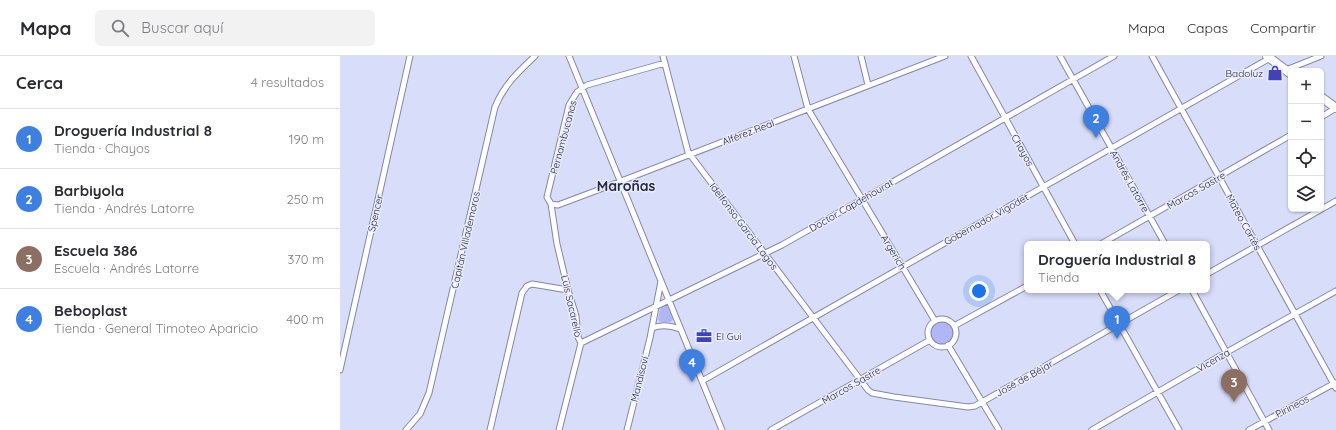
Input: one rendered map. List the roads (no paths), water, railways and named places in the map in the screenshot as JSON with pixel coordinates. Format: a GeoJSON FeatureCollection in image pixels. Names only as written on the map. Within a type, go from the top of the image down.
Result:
{"type":"FeatureCollection","features":[{"type":"Feature","properties":{"kind":"main road"},"geometry":{"type":"LineString","coordinates":[[1268,57],[1288,72]]}},
{"type":"Feature","properties":{"kind":"main road"},"geometry":{"type":"LineString","coordinates":[[1324,99],[1336,108]]}},
{"type":"Feature","properties":{"kind":"street","name":"Spencer"},"geometry":{"type":"LineString","coordinates":[[340,370],[410,56]]}},
{"type":"Feature","properties":{"kind":"street","name":"Capitán Villademoros"},"geometry":{"type":"LineString","coordinates":[[406,430],[420,414],[429,393],[495,107],[501,93],[510,80],[535,56]]}},
{"type":"Feature","properties":{"kind":"street"},"geometry":{"type":"LineString","coordinates":[[569,56],[583,87],[722,430]]}},
{"type":"Feature","properties":{"kind":"street","name":"Idelfonso García Lagos"},"geometry":{"type":"LineString","coordinates":[[663,56],[687,150],[860,380]]}},
{"type":"Feature","properties":{"kind":"street","name":"Argerich"},"geometry":{"type":"LineString","coordinates":[[794,56],[808,109],[934,321]]}},
{"type":"Feature","properties":{"kind":"street"},"geometry":{"type":"LineString","coordinates":[[861,56],[868,85]]}},
{"type":"Feature","properties":{"kind":"street","name":"Alférez Real"},"geometry":{"type":"LineString","coordinates":[[551,204],[558,205],[945,56]]}},
{"type":"Feature","properties":{"kind":"street","name":"Chayos"},"geometry":{"type":"LineString","coordinates":[[971,56],[1073,241]]}},
{"type":"Feature","properties":{"kind":"street","name":"Andrés Latorre"},"geometry":{"type":"LineString","coordinates":[[1060,56],[1163,241]]}},
{"type":"Feature","properties":{"kind":"street","name":"Doctor Capdehourat"},"geometry":{"type":"LineString","coordinates":[[581,342],[765,253],[1114,56]]}},
{"type":"Feature","properties":{"kind":"street","name":"Mateo Cortés"},"geometry":{"type":"LineString","coordinates":[[1152,56],[1335,384]]}},
{"type":"Feature","properties":{"kind":"street"},"geometry":{"type":"LineString","coordinates":[[1296,68],[1321,56]]}},
{"type":"Feature","properties":{"kind":"street","name":"Gobernador Vigodet"},"geometry":{"type":"LineString","coordinates":[[702,381],[1111,147],[1182,108],[1268,57]]}},
{"type":"Feature","properties":{"kind":"street"},"geometry":{"type":"LineString","coordinates":[[583,87],[591,83],[665,64]]}},
{"type":"Feature","properties":{"kind":"street","name":"Pernambucanos"},"geometry":{"type":"LineString","coordinates":[[551,204],[548,194],[569,105],[575,95],[583,87]]}},
{"type":"Feature","properties":{"kind":"street"},"geometry":{"type":"LineString","coordinates":[[1324,115],[1336,108]]}},
{"type":"Feature","properties":{"kind":"street","name":"Marcos Sastre"},"geometry":{"type":"LineString","coordinates":[[1106,241],[1288,137]]}},
{"type":"Feature","properties":{"kind":"street"},"geometry":{"type":"LineString","coordinates":[[1210,272],[1336,201]]}},
{"type":"Feature","properties":{"kind":"street","name":"Luis Sacarello"},"geometry":{"type":"LineString","coordinates":[[551,204],[557,244],[576,316],[578,337],[581,342],[559,430]]}},
{"type":"Feature","properties":{"kind":"street","name":"Mandisoví"},"geometry":{"type":"LineString","coordinates":[[627,430],[652,328],[661,281]]}},
{"type":"Feature","properties":{"kind":"street"},"geometry":{"type":"LineString","coordinates":[[490,430],[522,293],[527,286],[532,284],[568,290]]}},
{"type":"Feature","properties":{"kind":"street"},"geometry":{"type":"LineString","coordinates":[[954,326],[1024,288]]}},
{"type":"Feature","properties":{"kind":"street","name":"Vicenza"},"geometry":{"type":"LineString","coordinates":[[1092,430],[1158,391],[1336,291]]}},
{"type":"Feature","properties":{"kind":"street"},"geometry":{"type":"LineString","coordinates":[[1102,293],[1179,430]]}},
{"type":"Feature","properties":{"kind":"street","name":"José de Béjar"},"geometry":{"type":"LineString","coordinates":[[860,380],[872,393],[968,407],[975,406],[1174,293]]}},
{"type":"Feature","properties":{"kind":"street"},"geometry":{"type":"LineString","coordinates":[[1194,293],[1269,430]]}},
{"type":"Feature","properties":{"kind":"street"},"geometry":{"type":"LineString","coordinates":[[939,319],[948,320],[954,326],[956,335],[948,345],[936,345],[930,340],[928,331],[934,321],[939,319]]}},
{"type":"Feature","properties":{"kind":"street"},"geometry":{"type":"LineString","coordinates":[[652,328],[659,325],[666,325],[680,329]]}},
{"type":"Feature","properties":{"kind":"street","name":"Marcos Sastre"},"geometry":{"type":"LineString","coordinates":[[771,430],[930,340]]}},
{"type":"Feature","properties":{"kind":"street"},"geometry":{"type":"LineString","coordinates":[[948,345],[999,430]]}},
{"type":"Feature","properties":{"kind":"street","name":"Pirineos"},"geometry":{"type":"LineString","coordinates":[[1249,430],[1335,384]]}},
{"type":"Feature","properties":{"kind":"place","name":"Badoluz"},"geometry":{"type":"Point","coordinates":[1275,73]}},
{"type":"Feature","properties":{"kind":"place","name":"Barbiyola"},"geometry":{"type":"Point","coordinates":[1096,138]}},
{"type":"Feature","properties":{"kind":"place","name":"El Gui"},"geometry":{"type":"Point","coordinates":[704,336]}},
{"type":"Feature","properties":{"kind":"place","name":"Droguería Industrial 8"},"geometry":{"type":"Point","coordinates":[1117,339]}},
{"type":"Feature","properties":{"kind":"place","name":"Beboplast"},"geometry":{"type":"Point","coordinates":[692,382]}},
{"type":"Feature","properties":{"kind":"place","name":"Escuela 386"},"geometry":{"type":"Point","coordinates":[1234,402]}},
{"type":"Feature","properties":{"kind":"district","name":"Maroñas"},"geometry":{"type":"Point","coordinates":[626,186]}}]}
